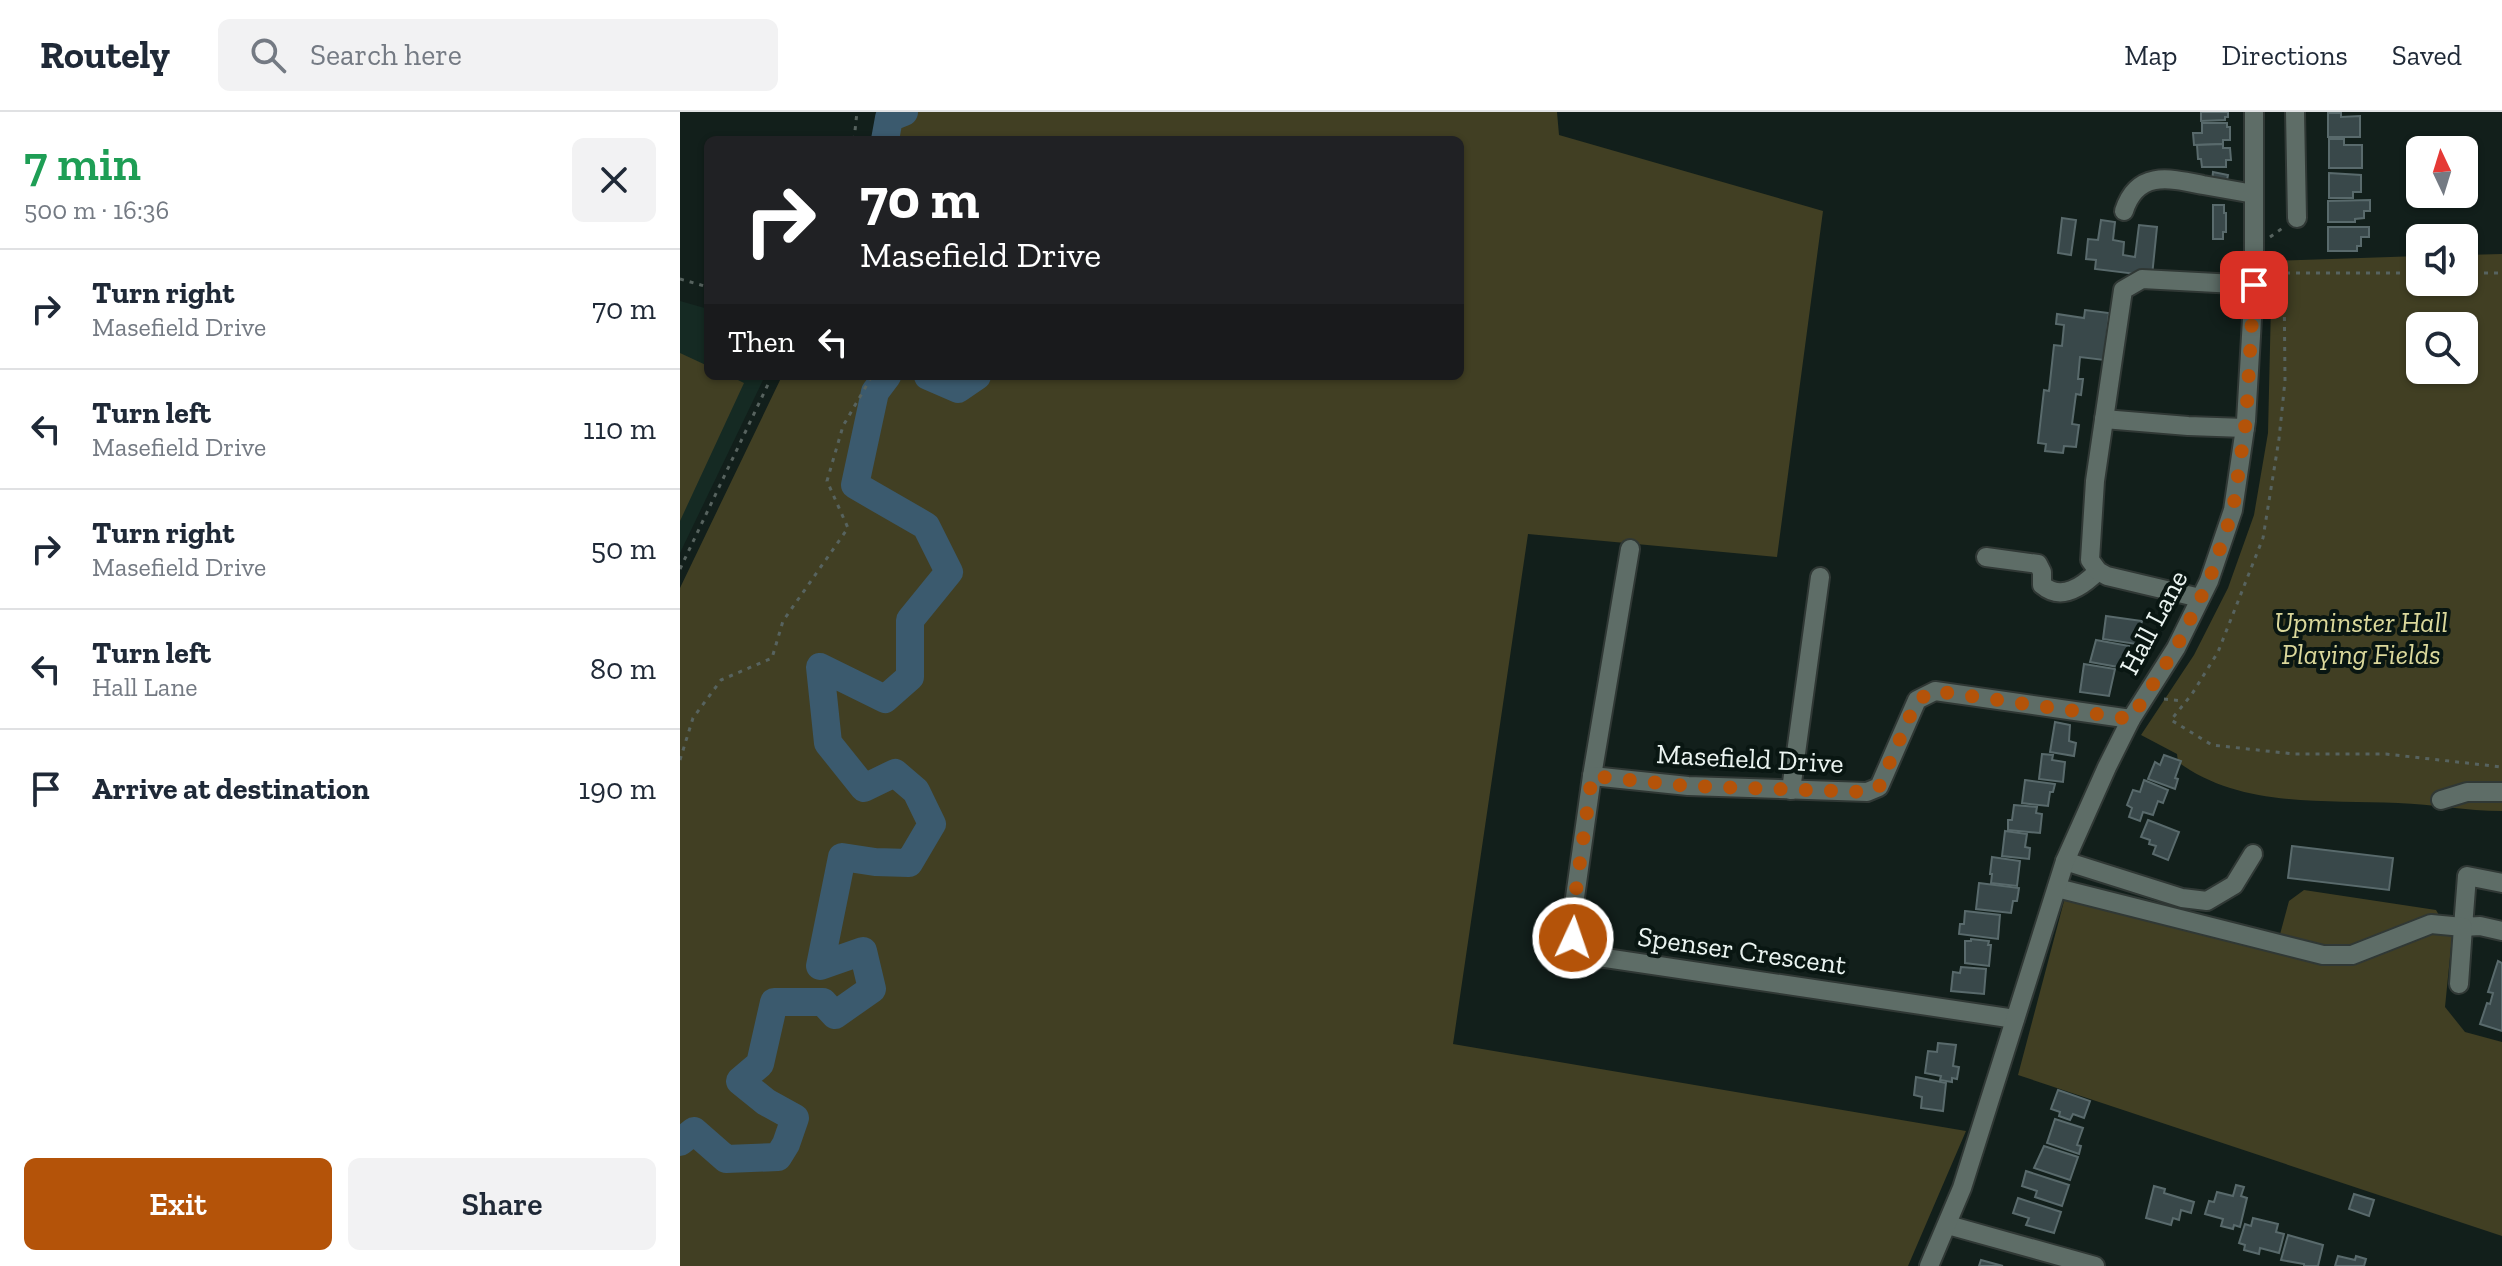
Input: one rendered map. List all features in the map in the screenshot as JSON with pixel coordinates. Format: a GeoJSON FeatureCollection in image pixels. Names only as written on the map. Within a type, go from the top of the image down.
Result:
{"type":"FeatureCollection","features":[{"type":"Feature","properties":{"kind":"street","name":"Hall Lane"},"geometry":{"type":"LineString","coordinates":[[1929,1266],[1948,1225],[2065,861],[2131,719],[2176,648],[2209,581],[2233,510],[2245,428],[2254,285],[2254,112]]}},
{"type":"Feature","properties":{"kind":"street"},"geometry":{"type":"LineString","coordinates":[[2295,112],[2297,218]]}},
{"type":"Feature","properties":{"kind":"street"},"geometry":{"type":"LineString","coordinates":[[2124,211],[2134,191],[2158,179],[2174,179],[2254,194]]}},
{"type":"Feature","properties":{"kind":"street"},"geometry":{"type":"LineString","coordinates":[[2200,598],[2107,576],[2098,571],[2090,560],[2095,481],[2123,290],[2142,279],[2254,285]]}},
{"type":"Feature","properties":{"kind":"street"},"geometry":{"type":"LineString","coordinates":[[2104,419],[2245,428]]}},
{"type":"Feature","properties":{"kind":"street","name":"Spenser Crescent"},"geometry":{"type":"LineString","coordinates":[[1630,549],[1592,776],[1571,926],[1573,938],[1580,949],[1592,956],[2015,1019]]}},
{"type":"Feature","properties":{"kind":"street"},"geometry":{"type":"LineString","coordinates":[[1986,557],[2038,564],[2042,572],[2042,585],[2051,590],[2073,591],[2098,571]]}},
{"type":"Feature","properties":{"kind":"street"},"geometry":{"type":"LineString","coordinates":[[1791,790],[1820,577]]}},
{"type":"Feature","properties":{"kind":"street","name":"Masefield Drive"},"geometry":{"type":"LineString","coordinates":[[1592,776],[1688,786],[1867,792],[1879,787],[1917,700],[1935,691],[2131,719]]}},
{"type":"Feature","properties":{"kind":"street"},"geometry":{"type":"LineString","coordinates":[[2441,800],[2467,792],[2502,792]]}},
{"type":"Feature","properties":{"kind":"street"},"geometry":{"type":"LineString","coordinates":[[2065,861],[2182,898],[2207,901],[2234,885],[2253,854]]}},
{"type":"Feature","properties":{"kind":"street"},"geometry":{"type":"LineString","coordinates":[[2459,984],[2467,876],[2502,883]]}},
{"type":"Feature","properties":{"kind":"street"},"geometry":{"type":"LineString","coordinates":[[2057,888],[2323,955],[2352,955],[2431,924],[2480,926],[2502,931]]}},
{"type":"Feature","properties":{"kind":"street"},"geometry":{"type":"LineString","coordinates":[[1948,1225],[2095,1266]]}},
{"type":"Feature","properties":{"kind":"path"},"geometry":{"type":"LineString","coordinates":[[854,136],[857,112]]}},
{"type":"Feature","properties":{"kind":"path"},"geometry":{"type":"LineString","coordinates":[[2265,240],[2297,218]]}},
{"type":"Feature","properties":{"kind":"path"},"geometry":{"type":"LineString","coordinates":[[2275,269],[2284,273],[2406,273]]}},
{"type":"Feature","properties":{"kind":"path"},"geometry":{"type":"LineString","coordinates":[[2284,273],[2285,381],[2263,538],[2218,652],[2171,720],[2212,745],[2294,754],[2386,754],[2502,767]]}},
{"type":"Feature","properties":{"kind":"path"},"geometry":{"type":"LineString","coordinates":[[2478,273],[2502,273]]}},
{"type":"Feature","properties":{"kind":"path"},"geometry":{"type":"LineString","coordinates":[[680,279],[704,286]]}},
{"type":"Feature","properties":{"kind":"path"},"geometry":{"type":"LineString","coordinates":[[680,569],[770,380]]}},
{"type":"Feature","properties":{"kind":"path"},"geometry":{"type":"LineString","coordinates":[[680,760],[693,718],[721,680],[772,658],[783,621],[848,528],[827,481],[843,426],[870,380]]}},
{"type":"Feature","properties":{"kind":"path"},"geometry":{"type":"LineString","coordinates":[[2156,699],[2186,702]]}},
{"type":"Feature","properties":{"kind":"shaded area"},"geometry":{"type":"Polygon","coordinates":[[[680,301],[704,308],[704,380],[763,380],[680,553],[680,301]]]}},
{"type":"Feature","properties":{"kind":"green space"},"geometry":{"type":"Polygon","coordinates":[[[881,112],[1557,112],[1559,135],[1823,211],[1777,557],[1528,534],[1453,1044],[1966,1131],[1908,1266],[680,1266],[680,588],[780,380],[1464,380],[1464,136],[877,136],[881,112]]]}},
{"type":"Feature","properties":{"kind":"green space","name":"Upminster Hall Playing Fields"},"geometry":{"type":"Polygon","coordinates":[[[2502,254],[2502,811],[2284,799],[2256,794],[2202,777],[2178,762],[2177,754],[2141,735],[2194,655],[2228,588],[2254,515],[2268,433],[2272,261],[2406,256],[2406,296],[2478,296],[2478,255],[2502,254]]]}},
{"type":"Feature","properties":{"kind":"green space"},"geometry":{"type":"Polygon","coordinates":[[[680,353],[704,364],[704,380],[738,380],[744,383],[680,521],[680,353]]]}},
{"type":"Feature","properties":{"kind":"green space"},"geometry":{"type":"Polygon","coordinates":[[[2068,886],[2279,938],[2289,901],[2304,890],[2436,910],[2452,937],[2445,1007],[2465,1032],[2502,1042],[2502,1236],[2018,1075],[2068,886]]]}},
{"type":"Feature","properties":{"kind":"building"},"geometry":{"type":"Polygon","coordinates":[[[2201,112],[2228,112],[2228,117],[2225,120],[2201,121],[2201,112]]]}},
{"type":"Feature","properties":{"kind":"building"},"geometry":{"type":"Polygon","coordinates":[[[2328,113],[2341,113],[2341,117],[2360,116],[2360,137],[2328,137],[2328,113]]]}},
{"type":"Feature","properties":{"kind":"building"},"geometry":{"type":"Polygon","coordinates":[[[2202,123],[2227,123],[2230,140],[2223,140],[2223,144],[2194,145],[2193,133],[2202,133],[2202,123]]]}},
{"type":"Feature","properties":{"kind":"building"},"geometry":{"type":"Polygon","coordinates":[[[2329,139],[2344,139],[2344,145],[2362,145],[2362,168],[2329,168],[2329,139]]]}},
{"type":"Feature","properties":{"kind":"building"},"geometry":{"type":"Polygon","coordinates":[[[2223,144],[2223,148],[2230,148],[2231,160],[2226,160],[2226,167],[2202,167],[2197,145],[2223,144]]]}},
{"type":"Feature","properties":{"kind":"building"},"geometry":{"type":"Polygon","coordinates":[[[2213,172],[2228,175],[2226,185],[2212,182],[2213,172]]]}},
{"type":"Feature","properties":{"kind":"building"},"geometry":{"type":"Polygon","coordinates":[[[2329,173],[2361,175],[2361,192],[2353,192],[2353,198],[2329,198],[2329,173]]]}},
{"type":"Feature","properties":{"kind":"building"},"geometry":{"type":"Polygon","coordinates":[[[2370,200],[2370,211],[2364,211],[2364,218],[2355,219],[2355,222],[2328,222],[2328,201],[2370,200]]]}},
{"type":"Feature","properties":{"kind":"building"},"geometry":{"type":"Polygon","coordinates":[[[2213,205],[2224,205],[2226,232],[2223,232],[2223,239],[2213,239],[2213,205]]]}},
{"type":"Feature","properties":{"kind":"building"},"geometry":{"type":"Polygon","coordinates":[[[2062,218],[2076,220],[2071,255],[2058,253],[2062,218]]]}},
{"type":"Feature","properties":{"kind":"building"},"geometry":{"type":"Polygon","coordinates":[[[2101,220],[2115,222],[2113,240],[2124,242],[2123,255],[2135,257],[2139,225],[2157,227],[2152,276],[2095,269],[2096,260],[2086,259],[2088,239],[2098,240],[2101,220]]]}},
{"type":"Feature","properties":{"kind":"building"},"geometry":{"type":"Polygon","coordinates":[[[2328,227],[2369,227],[2369,237],[2361,237],[2361,246],[2357,246],[2357,251],[2328,251],[2328,227]]]}},
{"type":"Feature","properties":{"kind":"building"},"geometry":{"type":"Polygon","coordinates":[[[2085,310],[2109,313],[2104,360],[2080,357],[2078,379],[2083,379],[2081,395],[2076,394],[2072,424],[2079,425],[2076,447],[2064,446],[2063,453],[2045,451],[2046,444],[2038,443],[2044,390],[2049,391],[2054,345],[2062,346],[2064,325],[2056,324],[2057,314],[2084,318],[2085,310]]]}},
{"type":"Feature","properties":{"kind":"building"},"geometry":{"type":"Polygon","coordinates":[[[2106,616],[2142,621],[2136,644],[2103,639],[2106,616]]]}},
{"type":"Feature","properties":{"kind":"building"},"geometry":{"type":"Polygon","coordinates":[[[2096,640],[2129,646],[2124,668],[2090,662],[2096,640]]]}},
{"type":"Feature","properties":{"kind":"building"},"geometry":{"type":"Polygon","coordinates":[[[2084,664],[2115,669],[2109,696],[2080,692],[2084,664]]]}},
{"type":"Feature","properties":{"kind":"building"},"geometry":{"type":"Polygon","coordinates":[[[2055,722],[2070,725],[2069,741],[2076,743],[2074,756],[2050,752],[2055,722]]]}},
{"type":"Feature","properties":{"kind":"building"},"geometry":{"type":"Polygon","coordinates":[[[2042,754],[2053,755],[2052,760],[2065,762],[2063,782],[2039,779],[2042,754]]]}},
{"type":"Feature","properties":{"kind":"building"},"geometry":{"type":"Polygon","coordinates":[[[2164,755],[2181,761],[2175,789],[2148,779],[2155,762],[2160,765],[2164,755]]]}},
{"type":"Feature","properties":{"kind":"building"},"geometry":{"type":"Polygon","coordinates":[[[2025,780],[2055,784],[2048,806],[2022,803],[2025,780]]]}},
{"type":"Feature","properties":{"kind":"building"},"geometry":{"type":"Polygon","coordinates":[[[2144,780],[2168,790],[2163,803],[2158,801],[2153,815],[2143,812],[2140,821],[2129,817],[2132,808],[2127,805],[2133,790],[2140,792],[2144,780]]]}},
{"type":"Feature","properties":{"kind":"building"},"geometry":{"type":"Polygon","coordinates":[[[2014,805],[2037,807],[2036,813],[2042,814],[2040,833],[2008,830],[2014,805]]]}},
{"type":"Feature","properties":{"kind":"building"},"geometry":{"type":"Polygon","coordinates":[[[2148,820],[2179,832],[2168,860],[2153,854],[2156,846],[2141,837],[2148,820]]]}},
{"type":"Feature","properties":{"kind":"building"},"geometry":{"type":"Polygon","coordinates":[[[2005,831],[2027,834],[2025,847],[2030,848],[2029,859],[2002,856],[2005,831]]]}},
{"type":"Feature","properties":{"kind":"building"},"geometry":{"type":"Polygon","coordinates":[[[2292,846],[2393,858],[2389,890],[2288,878],[2292,846]]]}},
{"type":"Feature","properties":{"kind":"building"},"geometry":{"type":"Polygon","coordinates":[[[1992,857],[2020,861],[2017,886],[1991,883],[1992,857]]]}},
{"type":"Feature","properties":{"kind":"building"},"geometry":{"type":"Polygon","coordinates":[[[1979,883],[2019,888],[2011,913],[1976,909],[1979,883]]]}},
{"type":"Feature","properties":{"kind":"building"},"geometry":{"type":"Polygon","coordinates":[[[1965,911],[2000,915],[1998,939],[1959,934],[1965,911]]]}},
{"type":"Feature","properties":{"kind":"building"},"geometry":{"type":"Polygon","coordinates":[[[1965,941],[1989,941],[1989,966],[1965,963],[1965,941]]]}},
{"type":"Feature","properties":{"kind":"building"},"geometry":{"type":"Polygon","coordinates":[[[2498,961],[2502,963],[2502,1031],[2480,1024],[2487,1003],[2490,1004],[2493,993],[2488,992],[2498,961]]]}},
{"type":"Feature","properties":{"kind":"building"},"geometry":{"type":"Polygon","coordinates":[[[1961,967],[1986,969],[1984,994],[1951,991],[1953,972],[1960,973],[1961,967]]]}},
{"type":"Feature","properties":{"kind":"building"},"geometry":{"type":"Polygon","coordinates":[[[1938,1043],[1956,1045],[1953,1066],[1959,1067],[1957,1079],[1952,1078],[1952,1082],[1925,1073],[1928,1051],[1937,1052],[1938,1043]]]}},
{"type":"Feature","properties":{"kind":"building"},"geometry":{"type":"Polygon","coordinates":[[[1916,1077],[1946,1083],[1943,1111],[1921,1108],[1922,1097],[1914,1095],[1916,1077]]]}},
{"type":"Feature","properties":{"kind":"building"},"geometry":{"type":"Polygon","coordinates":[[[2058,1090],[2090,1101],[2084,1118],[2073,1114],[2070,1120],[2051,1109],[2058,1090]]]}},
{"type":"Feature","properties":{"kind":"building"},"geometry":{"type":"Polygon","coordinates":[[[2055,1119],[2083,1128],[2077,1145],[2081,1146],[2079,1154],[2047,1143],[2055,1119]]]}},
{"type":"Feature","properties":{"kind":"building"},"geometry":{"type":"Polygon","coordinates":[[[2044,1146],[2078,1157],[2070,1180],[2034,1168],[2044,1146]]]}},
{"type":"Feature","properties":{"kind":"building"},"geometry":{"type":"Polygon","coordinates":[[[2026,1171],[2069,1185],[2062,1206],[2035,1197],[2037,1191],[2022,1186],[2026,1171]]]}},
{"type":"Feature","properties":{"kind":"building"},"geometry":{"type":"Polygon","coordinates":[[[2236,1185],[2244,1187],[2241,1196],[2247,1198],[2240,1227],[2234,1225],[2233,1229],[2221,1226],[2223,1219],[2205,1214],[2209,1201],[2214,1202],[2217,1192],[2233,1196],[2236,1185]]]}},
{"type":"Feature","properties":{"kind":"building"},"geometry":{"type":"Polygon","coordinates":[[[2154,1186],[2165,1189],[2164,1193],[2194,1202],[2191,1213],[2181,1210],[2179,1220],[2173,1218],[2171,1225],[2146,1218],[2154,1186]]]}},
{"type":"Feature","properties":{"kind":"building"},"geometry":{"type":"Polygon","coordinates":[[[2354,1194],[2374,1200],[2369,1216],[2349,1209],[2354,1194]]]}},
{"type":"Feature","properties":{"kind":"building"},"geometry":{"type":"Polygon","coordinates":[[[2018,1198],[2061,1212],[2054,1233],[2026,1225],[2029,1218],[2013,1213],[2018,1198]]]}},
{"type":"Feature","properties":{"kind":"building"},"geometry":{"type":"Polygon","coordinates":[[[2253,1218],[2278,1224],[2276,1232],[2284,1234],[2279,1253],[2260,1248],[2259,1254],[2244,1250],[2245,1245],[2239,1243],[2245,1224],[2251,1226],[2253,1218]]]}},
{"type":"Feature","properties":{"kind":"building"},"geometry":{"type":"Polygon","coordinates":[[[2288,1235],[2323,1245],[2318,1266],[2281,1260],[2288,1235]]]}},
{"type":"Feature","properties":{"kind":"building"},"geometry":{"type":"Polygon","coordinates":[[[2338,1256],[2366,1259],[2364,1266],[2335,1266],[2338,1256]]]}},
{"type":"Feature","properties":{"kind":"building"},"geometry":{"type":"Polygon","coordinates":[[[1981,1260],[2003,1266],[1979,1266],[1981,1260]]]}},
{"type":"Feature","properties":{"kind":"waterway"},"geometry":{"type":"LineString","coordinates":[[886,136],[889,118],[904,112]]}},
{"type":"Feature","properties":{"kind":"waterway"},"geometry":{"type":"LineString","coordinates":[[680,1142],[694,1131],[726,1159],[778,1157],[795,1118],[766,1102],[740,1081],[760,1064],[774,1002],[823,1002],[835,1015],[872,989],[863,951],[820,966],[842,857],[909,863],[932,824],[916,791],[895,773],[864,788],[828,743],[820,667],[885,699],[910,677],[910,620],[949,572],[926,526],[855,485],[875,392],[884,380]]}},
{"type":"Feature","properties":{"kind":"waterway"},"geometry":{"type":"LineString","coordinates":[[937,380],[958,389],[971,380]]}},
{"type":"Feature","properties":{"kind":"route"},"geometry":{"type":"LineString","coordinates":[[1573,938],[1571,926],[1592,776],[1688,786],[1867,792],[1879,787],[1917,700],[1935,691],[2131,719],[2176,648],[2209,581],[2233,510],[2246,421],[2254,285]]}}]}
